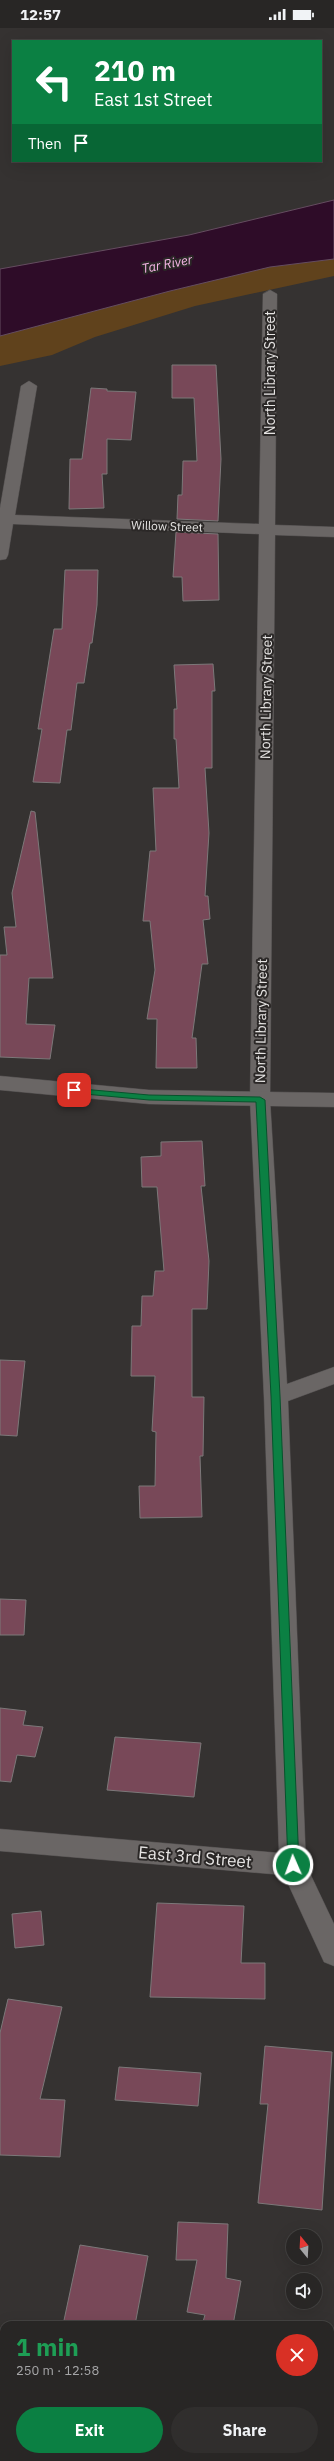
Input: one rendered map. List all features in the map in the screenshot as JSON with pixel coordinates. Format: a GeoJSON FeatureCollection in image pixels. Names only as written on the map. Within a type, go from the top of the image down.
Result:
{"type":"FeatureCollection","features":[{"type":"Feature","properties":{"kind":"street","name":"North Library Street"},"geometry":{"type":"LineString","coordinates":[[270,294],[269,530],[260,1100],[276,1396],[293,1865]]}},
{"type":"Feature","properties":{"kind":"street"},"geometry":{"type":"LineString","coordinates":[[0,555],[3,520],[29,386]]}},
{"type":"Feature","properties":{"kind":"street","name":"Willow Street"},"geometry":{"type":"LineString","coordinates":[[3,520],[334,532]]}},
{"type":"Feature","properties":{"kind":"street"},"geometry":{"type":"LineString","coordinates":[[0,1083],[149,1097],[334,1100]]}},
{"type":"Feature","properties":{"kind":"street"},"geometry":{"type":"LineString","coordinates":[[276,1396],[334,1374]]}},
{"type":"Feature","properties":{"kind":"street","name":"East 3rd Street"},"geometry":{"type":"LineString","coordinates":[[0,1840],[293,1865]]}},
{"type":"Feature","properties":{"kind":"street"},"geometry":{"type":"LineString","coordinates":[[293,1865],[334,1954]]}},
{"type":"Feature","properties":{"kind":"shaded area"},"geometry":{"type":"Polygon","coordinates":[[[334,259],[334,276],[195,306],[95,337],[52,355],[0,366],[0,336],[170,291],[270,267],[334,259]]]}},
{"type":"Feature","properties":{"kind":"water","name":"Tar River"},"geometry":{"type":"Polygon","coordinates":[[[334,200],[334,259],[270,267],[170,291],[0,336],[0,269],[189,235],[334,200]]]}},
{"type":"Feature","properties":{"kind":"building"},"geometry":{"type":"Polygon","coordinates":[[[172,365],[216,365],[221,459],[218,521],[177,519],[178,495],[182,495],[183,461],[197,461],[194,398],[172,398],[172,365]]]}},
{"type":"Feature","properties":{"kind":"building"},"geometry":{"type":"Polygon","coordinates":[[[91,388],[107,389],[107,391],[136,392],[131,440],[107,439],[107,474],[102,474],[104,508],[69,509],[70,459],[82,459],[91,388]]]}},
{"type":"Feature","properties":{"kind":"building"},"geometry":{"type":"Polygon","coordinates":[[[176,532],[218,534],[219,600],[183,601],[182,577],[173,577],[176,532]]]}},
{"type":"Feature","properties":{"kind":"building"},"geometry":{"type":"Polygon","coordinates":[[[65,570],[98,570],[97,605],[92,643],[90,643],[84,683],[77,683],[71,730],[67,730],[60,783],[33,782],[42,729],[38,729],[54,629],[62,629],[65,570]]]}},
{"type":"Feature","properties":{"kind":"building"},"geometry":{"type":"Polygon","coordinates":[[[213,664],[215,691],[212,691],[212,768],[205,768],[209,833],[205,896],[208,896],[210,919],[203,920],[208,964],[202,964],[192,1038],[196,1038],[197,1068],[156,1068],[157,1019],[147,1019],[155,970],[150,921],[143,921],[150,851],[156,851],[153,788],[179,788],[176,739],[174,739],[174,709],[177,709],[174,665],[213,664]]]}},
{"type":"Feature","properties":{"kind":"building"},"geometry":{"type":"Polygon","coordinates":[[[31,811],[35,812],[53,978],[29,978],[26,1024],[55,1025],[50,1059],[0,1057],[0,955],[7,955],[4,927],[16,927],[12,893],[31,811]]]}},
{"type":"Feature","properties":{"kind":"building"},"geometry":{"type":"Polygon","coordinates":[[[202,1141],[205,1186],[201,1186],[209,1261],[207,1309],[192,1309],[192,1397],[204,1397],[203,1456],[200,1456],[202,1517],[140,1518],[139,1486],[155,1486],[156,1432],[152,1431],[155,1376],[131,1376],[132,1326],[141,1326],[142,1296],[153,1296],[155,1271],[164,1271],[157,1187],[142,1187],[141,1157],[161,1156],[161,1142],[202,1141]]]}},
{"type":"Feature","properties":{"kind":"building"},"geometry":{"type":"Polygon","coordinates":[[[0,1360],[25,1361],[17,1436],[0,1435],[0,1360]]]}},
{"type":"Feature","properties":{"kind":"building"},"geometry":{"type":"Polygon","coordinates":[[[0,1599],[26,1600],[24,1635],[0,1635],[0,1599]]]}},
{"type":"Feature","properties":{"kind":"building"},"geometry":{"type":"Polygon","coordinates":[[[0,1708],[26,1711],[23,1725],[43,1727],[35,1757],[17,1755],[11,1782],[0,1781],[0,1708]]]}},
{"type":"Feature","properties":{"kind":"building"},"geometry":{"type":"Polygon","coordinates":[[[115,1737],[201,1743],[194,1797],[107,1790],[115,1737]]]}},
{"type":"Feature","properties":{"kind":"building"},"geometry":{"type":"Polygon","coordinates":[[[157,1903],[244,1906],[241,1963],[265,1963],[265,1999],[150,1997],[157,1903]]]}},
{"type":"Feature","properties":{"kind":"building"},"geometry":{"type":"Polygon","coordinates":[[[41,1911],[44,1945],[15,1948],[12,1914],[41,1911]]]}},
{"type":"Feature","properties":{"kind":"building"},"geometry":{"type":"Polygon","coordinates":[[[8,1999],[62,2007],[40,2099],[65,2100],[60,2157],[0,2155],[0,2033],[8,1999]]]}},
{"type":"Feature","properties":{"kind":"building"},"geometry":{"type":"Polygon","coordinates":[[[265,2046],[332,2052],[322,2210],[258,2203],[268,2104],[260,2104],[265,2046]]]}},
{"type":"Feature","properties":{"kind":"building"},"geometry":{"type":"Polygon","coordinates":[[[119,2067],[201,2073],[198,2106],[115,2100],[119,2067]]]}},
{"type":"Feature","properties":{"kind":"building"},"geometry":{"type":"Polygon","coordinates":[[[178,2222],[228,2224],[226,2278],[241,2281],[234,2321],[203,2321],[205,2315],[187,2312],[197,2260],[176,2260],[178,2222]]]}},
{"type":"Feature","properties":{"kind":"building"},"geometry":{"type":"Polygon","coordinates":[[[80,2245],[148,2256],[136,2321],[64,2321],[80,2245]]]}},
{"type":"Feature","properties":{"kind":"route"},"geometry":{"type":"LineString","coordinates":[[74,1090],[149,1097],[260,1100],[276,1396],[293,1865]]}}]}
